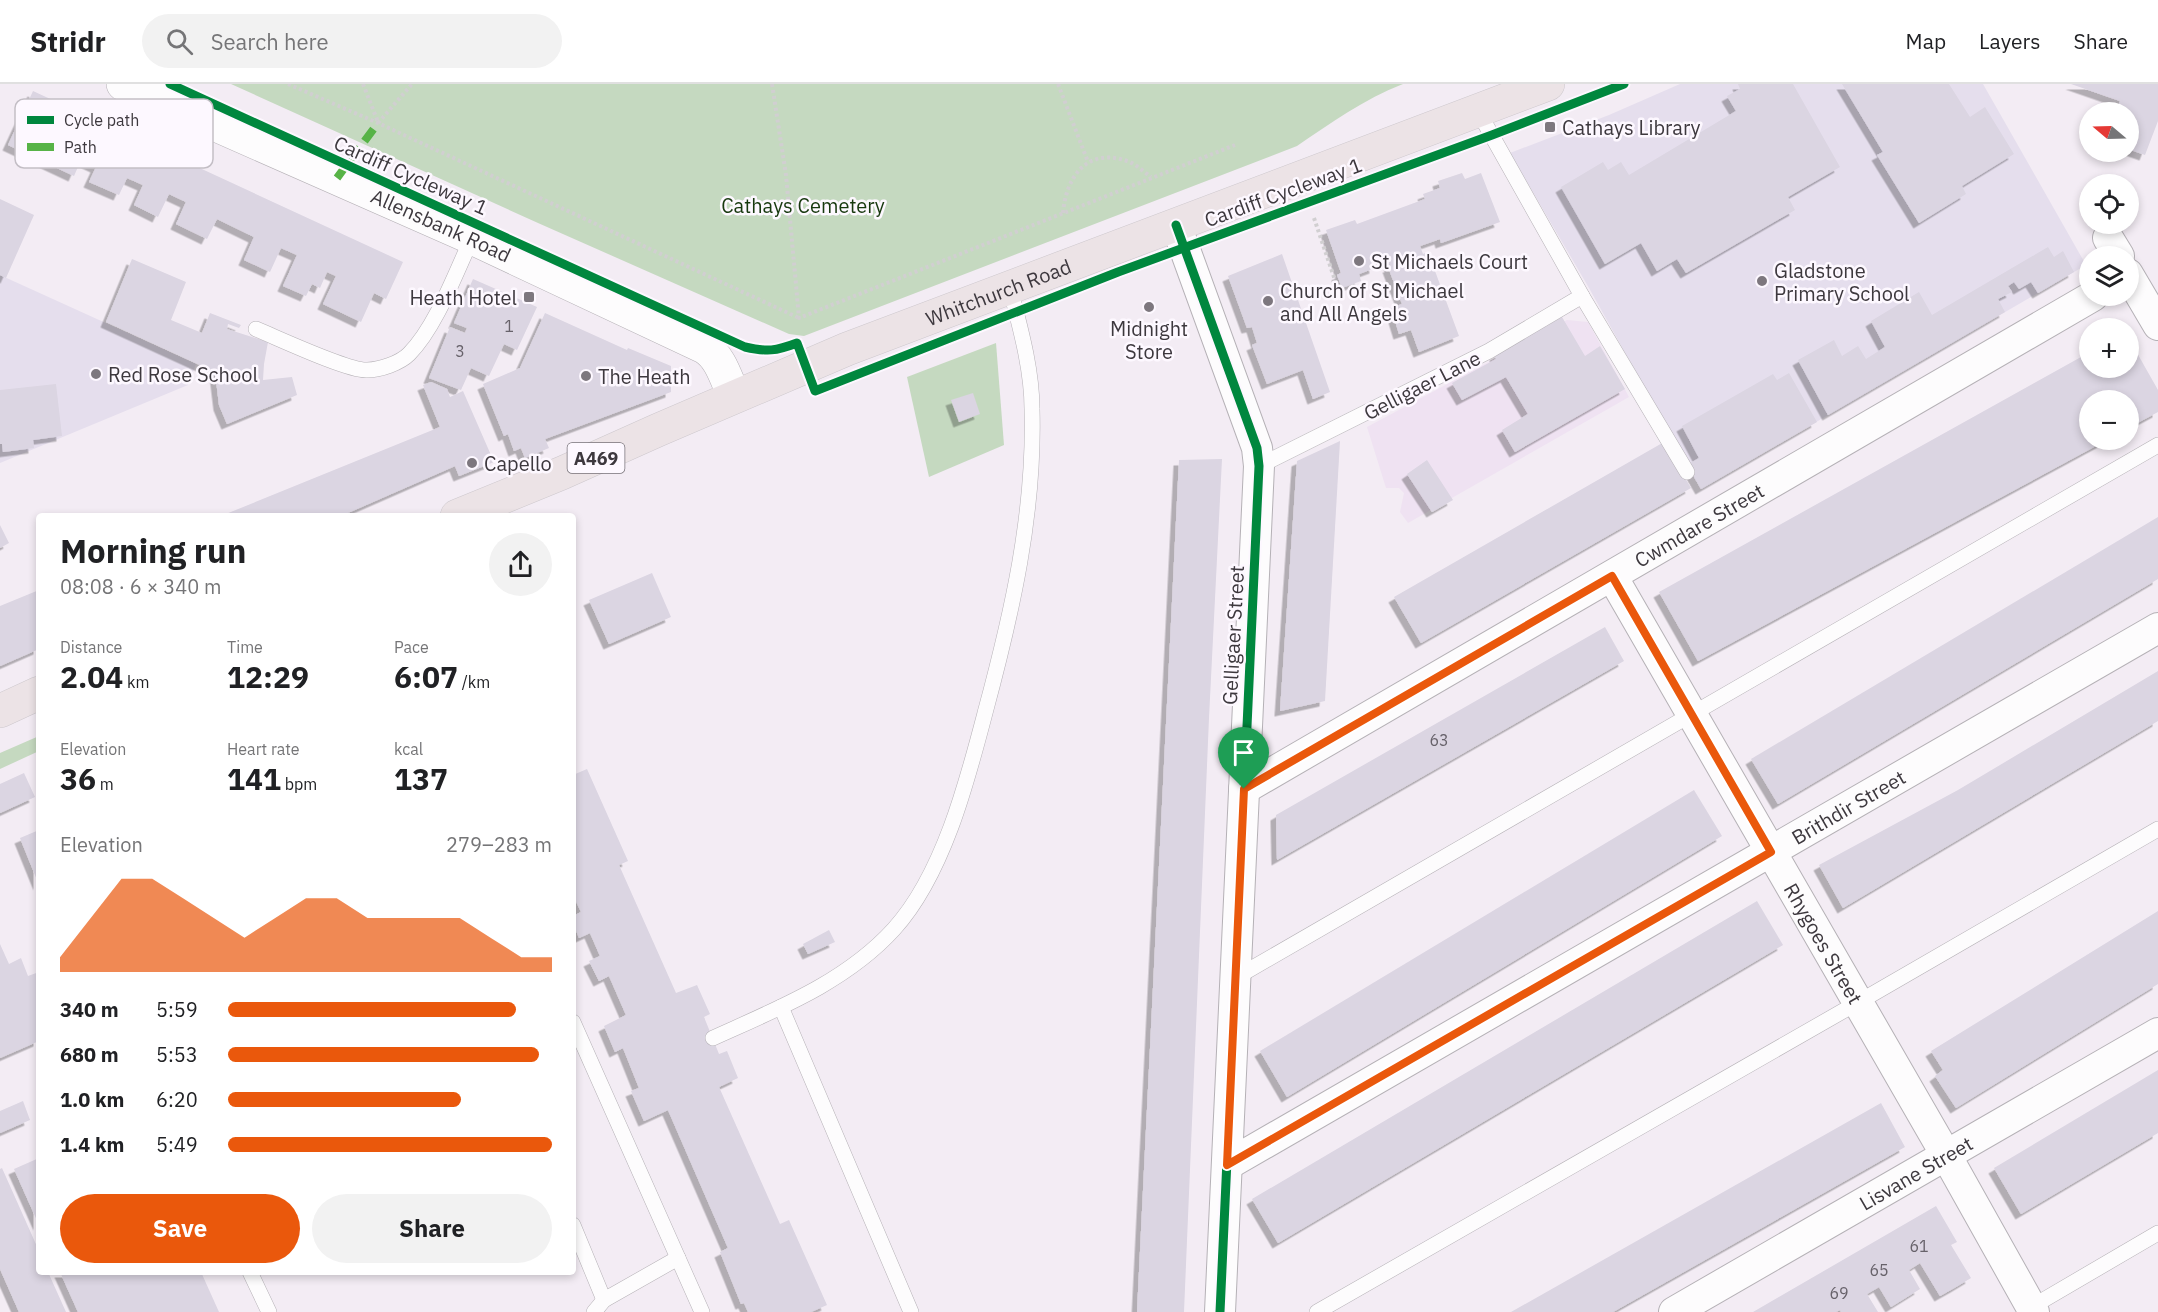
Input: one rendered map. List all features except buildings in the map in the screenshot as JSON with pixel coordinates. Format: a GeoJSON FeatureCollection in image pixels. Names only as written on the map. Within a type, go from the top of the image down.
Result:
{"type":"FeatureCollection","features":[{"type":"Feature","properties":{"kind":"main road","name":"Whitchurch Road"},"geometry":{"type":"LineString","coordinates":[[465,513],[848,349],[1548,84]]}},
{"type":"Feature","properties":{"kind":"main road"},"geometry":{"type":"LineString","coordinates":[[0,711],[36,694]]}},
{"type":"Feature","properties":{"kind":"street","name":"Allensbank Road"},"geometry":{"type":"LineString","coordinates":[[123,84],[157,99]]}},
{"type":"Feature","properties":{"kind":"street","name":"Allensbank Road"},"geometry":{"type":"LineString","coordinates":[[213,124],[472,238],[704,347],[717,359],[734,396]]}},
{"type":"Feature","properties":{"kind":"street","name":"Gelligaer Street"},"geometry":{"type":"LineString","coordinates":[[1176,225],[1257,448],[1259,466],[1220,1312]]}},
{"type":"Feature","properties":{"kind":"street"},"geometry":{"type":"LineString","coordinates":[[2139,293],[2158,325]]}},
{"type":"Feature","properties":{"kind":"street","name":"Cwmdare Street"},"geometry":{"type":"LineString","coordinates":[[1244,789],[2079,304]]}},
{"type":"Feature","properties":{"kind":"street","name":"Rhygoes Street"},"geometry":{"type":"LineString","coordinates":[[1612,576],[1946,1155],[2029,1310]]}},
{"type":"Feature","properties":{"kind":"street","name":"Brithdir Street"},"geometry":{"type":"LineString","coordinates":[[1227,1165],[2158,628]]}},
{"type":"Feature","properties":{"kind":"street","name":"Lisvane Street"},"geometry":{"type":"LineString","coordinates":[[1674,1312],[2158,1033]]}},
{"type":"Feature","properties":{"kind":"lane"},"geometry":{"type":"LineString","coordinates":[[1478,111],[1582,296],[1687,472]]}},
{"type":"Feature","properties":{"kind":"lane"},"geometry":{"type":"LineString","coordinates":[[256,328],[342,364],[366,371],[387,366],[408,355],[428,328],[472,238]]}},
{"type":"Feature","properties":{"kind":"lane"},"geometry":{"type":"LineString","coordinates":[[713,1038],[818,988],[856,964],[897,926],[934,866],[964,788],[996,672],[1023,551],[1029,503],[1032,407],[1026,359],[1010,288]]}},
{"type":"Feature","properties":{"kind":"lane","name":"Gelligaer Lane"},"geometry":{"type":"LineString","coordinates":[[1259,466],[1489,351],[1582,296]]}},
{"type":"Feature","properties":{"kind":"lane"},"geometry":{"type":"LineString","coordinates":[[1235,978],[2158,445]]}},
{"type":"Feature","properties":{"kind":"lane"},"geometry":{"type":"LineString","coordinates":[[1317,1312],[2158,829]]}},
{"type":"Feature","properties":{"kind":"lane"},"geometry":{"type":"LineString","coordinates":[[781,1007],[911,1312]]}},
{"type":"Feature","properties":{"kind":"lane"},"geometry":{"type":"LineString","coordinates":[[576,1029],[702,1312]]}},
{"type":"Feature","properties":{"kind":"lane"},"geometry":{"type":"LineString","coordinates":[[2029,1310],[2158,1233]]}},
{"type":"Feature","properties":{"kind":"lane"},"geometry":{"type":"LineString","coordinates":[[576,1234],[599,1306],[678,1258]]}},
{"type":"Feature","properties":{"kind":"lane"},"geometry":{"type":"LineString","coordinates":[[251,1275],[268,1312]]}},
{"type":"Feature","properties":{"kind":"path"},"geometry":{"type":"LineString","coordinates":[[288,84],[378,123],[799,318],[1234,145]]}},
{"type":"Feature","properties":{"kind":"path"},"geometry":{"type":"LineString","coordinates":[[363,84],[378,123]]}},
{"type":"Feature","properties":{"kind":"path"},"geometry":{"type":"LineString","coordinates":[[378,123],[412,84]]}},
{"type":"Feature","properties":{"kind":"path"},"geometry":{"type":"LineString","coordinates":[[772,84],[786,175],[799,318]]}},
{"type":"Feature","properties":{"kind":"path"},"geometry":{"type":"LineString","coordinates":[[1058,84],[1088,162]]}},
{"type":"Feature","properties":{"kind":"path"},"geometry":{"type":"LineString","coordinates":[[1063,213],[1064,198],[1076,173],[1088,162],[1116,158],[1130,162],[1151,178]]}},
{"type":"Feature","properties":{"kind":"path"},"geometry":{"type":"LineString","coordinates":[[1314,218],[1340,295]]}},
{"type":"Feature","properties":{"kind":"shaded area","name":"Gladstone Primary School"},"geometry":{"type":"Polygon","coordinates":[[[1680,84],[1983,84],[2079,253],[2079,269],[1701,489],[1589,288],[1510,153],[1609,115],[1680,84]]]}},
{"type":"Feature","properties":{"kind":"shaded area","name":"Red Rose School"},"geometry":{"type":"Polygon","coordinates":[[[0,275],[196,364],[188,385],[0,463],[0,275]]]}},
{"type":"Feature","properties":{"kind":"shaded area"},"geometry":{"type":"Polygon","coordinates":[[[1567,320],[1588,322],[1629,397],[1408,523],[1400,512],[1404,493],[1399,488],[1386,488],[1367,427],[1567,320]]]}},
{"type":"Feature","properties":{"kind":"green space","name":"Cathays Cemetery"},"geometry":{"type":"Polygon","coordinates":[[[231,84],[1403,84],[1361,104],[1297,146],[804,336],[789,334],[231,84]]]}},
{"type":"Feature","properties":{"kind":"green space"},"geometry":{"type":"Polygon","coordinates":[[[996,343],[1004,445],[929,477],[907,377],[996,343]]]}},
{"type":"Feature","properties":{"kind":"green space"},"geometry":{"type":"Polygon","coordinates":[[[36,737],[36,752],[0,769],[0,753],[36,737]]]}},
{"type":"Feature","properties":{"kind":"marked path"},"geometry":{"type":"LineString","coordinates":[[337,178],[378,123]]}},
{"type":"Feature","properties":{"kind":"cycle path","name":"Cardiff Cycleway 1"},"geometry":{"type":"LineString","coordinates":[[170,84],[203,99]]}},
{"type":"Feature","properties":{"kind":"cycle path","name":"Cardiff Cycleway 1"},"geometry":{"type":"LineString","coordinates":[[213,104],[745,347],[771,350],[797,343],[815,391],[1118,272],[1492,135],[1624,84]]}},
{"type":"Feature","properties":{"kind":"cycle path"},"geometry":{"type":"LineString","coordinates":[[1176,225],[1257,448],[1259,466],[1220,1312]]}},
{"type":"Feature","properties":{"kind":"place","name":"Cathays Library"},"geometry":{"type":"Point","coordinates":[1550,127]}},
{"type":"Feature","properties":{"kind":"place","name":"St Michaels Court"},"geometry":{"type":"Point","coordinates":[1359,261]}},
{"type":"Feature","properties":{"kind":"place","name":"Gladstone Primary School"},"geometry":{"type":"Point","coordinates":[1762,281]}},
{"type":"Feature","properties":{"kind":"place","name":"Heath Hotel"},"geometry":{"type":"Point","coordinates":[529,297]}},
{"type":"Feature","properties":{"kind":"place","name":"Church of St Michael and All Angels"},"geometry":{"type":"Point","coordinates":[1268,301]}},
{"type":"Feature","properties":{"kind":"place","name":"Midnight Store"},"geometry":{"type":"Point","coordinates":[1149,307]}},
{"type":"Feature","properties":{"kind":"place","name":"Red Rose School"},"geometry":{"type":"Point","coordinates":[96,374]}},
{"type":"Feature","properties":{"kind":"place","name":"The Heath"},"geometry":{"type":"Point","coordinates":[586,376]}},
{"type":"Feature","properties":{"kind":"place","name":"Capello"},"geometry":{"type":"Point","coordinates":[472,463]}},
{"type":"Feature","properties":{"kind":"route"},"geometry":{"type":"LineString","coordinates":[[1612,576],[1771,852],[1227,1165],[1244,789],[1612,576]]}}]}
